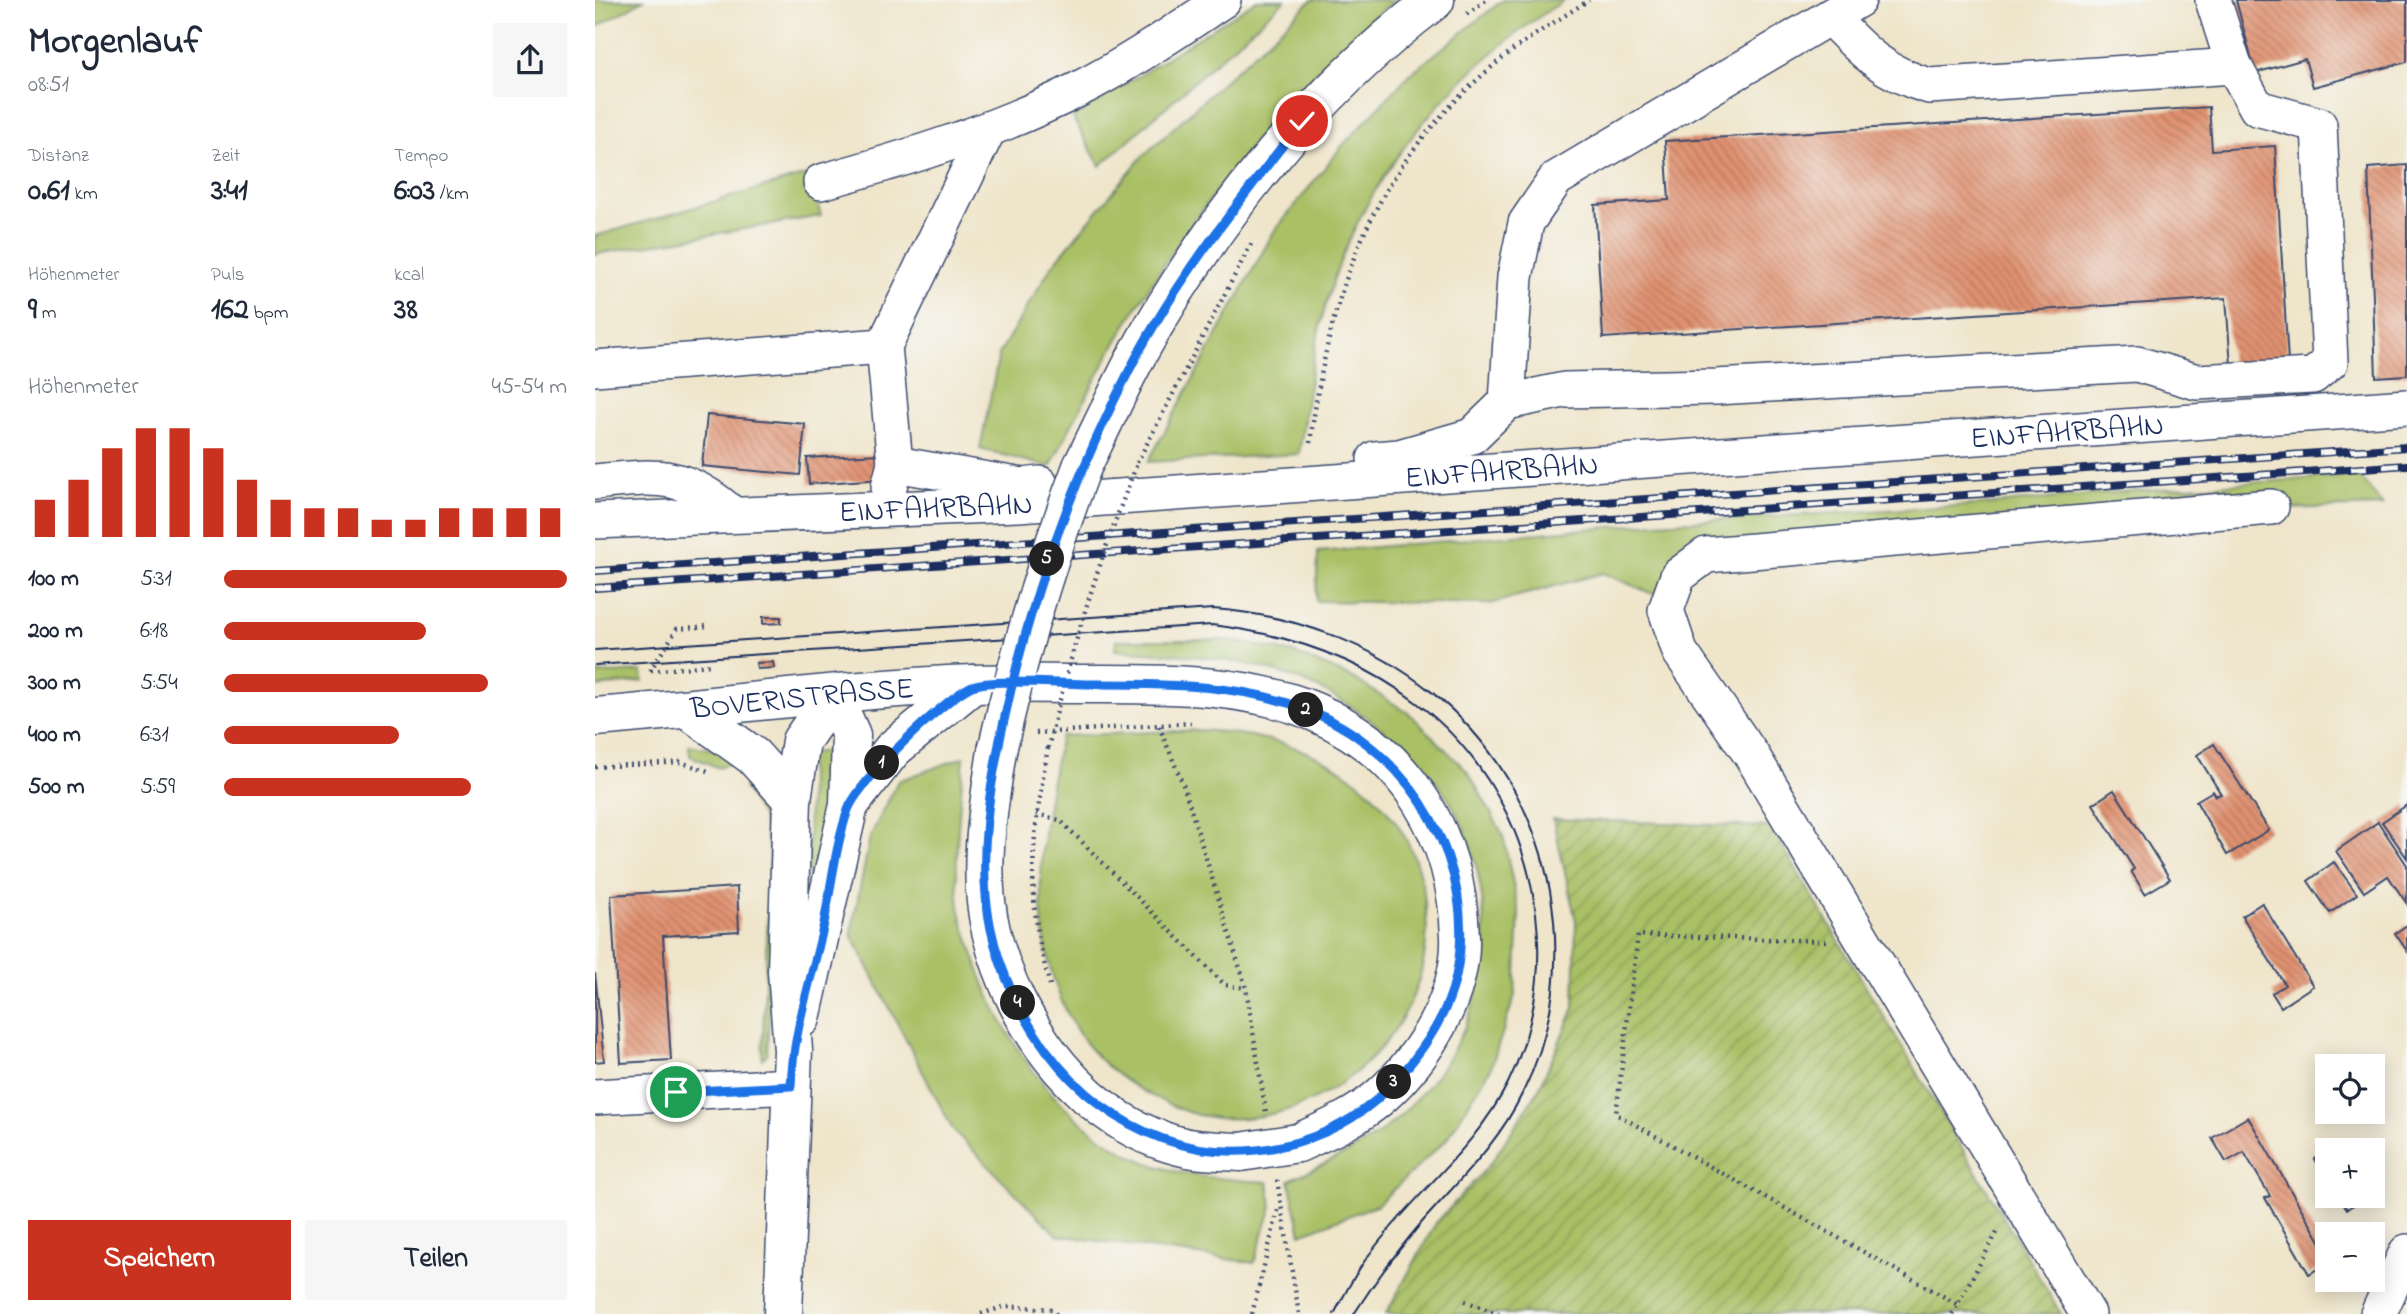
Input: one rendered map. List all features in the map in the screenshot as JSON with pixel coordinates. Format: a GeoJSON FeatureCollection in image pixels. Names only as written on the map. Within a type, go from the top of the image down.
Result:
{"type":"FeatureCollection","features":[{"type":"Feature","properties":{"kind":"main road","name":"BOVERISTRASSE"},"geometry":{"type":"LineString","coordinates":[[595,717],[974,684],[1155,684],[1229,691],[1272,699],[1315,712],[1360,737],[1390,763],[1416,792],[1440,833],[1456,886],[1460,941],[1455,981],[1437,1023],[1413,1061],[1381,1096],[1341,1124],[1298,1143],[1241,1152],[1187,1148],[1137,1129],[1093,1100],[1058,1066],[1034,1034],[1009,986],[991,929],[985,856],[1013,743],[1018,656],[1041,578],[1082,467],[1136,356],[1211,237],[1302,121],[1402,25],[1450,8]]}},
{"type":"Feature","properties":{"kind":"main road"},"geometry":{"type":"LineString","coordinates":[[849,805],[894,749],[974,684]]}},
{"type":"Feature","properties":{"kind":"main road"},"geometry":{"type":"LineString","coordinates":[[783,1314],[792,1068],[787,971],[792,799],[801,741],[833,695]]}},
{"type":"Feature","properties":{"kind":"main road"},"geometry":{"type":"LineString","coordinates":[[792,1068],[849,805],[851,736],[833,695]]}},
{"type":"Feature","properties":{"kind":"main road"},"geometry":{"type":"LineString","coordinates":[[689,709],[753,756],[792,799]]}},
{"type":"Feature","properties":{"kind":"street"},"geometry":{"type":"LineString","coordinates":[[821,182],[988,130],[1078,90],[1155,45],[1223,0]]}},
{"type":"Feature","properties":{"kind":"street"},"geometry":{"type":"LineString","coordinates":[[895,464],[1023,486],[1399,457],[1472,436],[1507,402],[1564,390],[1716,387],[2137,364],[2197,382],[2313,376],[2330,362],[2319,125],[2257,108],[2234,66],[2213,0]]}},
{"type":"Feature","properties":{"kind":"street"},"geometry":{"type":"LineString","coordinates":[[1507,402],[1515,277],[1526,223],[1556,179],[1844,8],[1868,57],[1904,79],[1929,86],[2234,66]]}},
{"type":"Feature","properties":{"kind":"street"},"geometry":{"type":"LineString","coordinates":[[884,508],[895,464],[884,345],[988,130]]}},
{"type":"Feature","properties":{"kind":"street"},"geometry":{"type":"LineString","coordinates":[[595,368],[884,345]]}},
{"type":"Feature","properties":{"kind":"street","name":"EINFAHRBAHN"},"geometry":{"type":"LineString","coordinates":[[595,522],[733,514],[1018,504],[2407,407]]}},
{"type":"Feature","properties":{"kind":"street"},"geometry":{"type":"LineString","coordinates":[[595,482],[644,478],[689,483],[712,496],[733,514]]}},
{"type":"Feature","properties":{"kind":"street"},"geometry":{"type":"LineString","coordinates":[[2088,1314],[1752,756],[1680,652],[1666,610],[1678,576],[1706,555],[2271,507]]}},
{"type":"Feature","properties":{"kind":"street"},"geometry":{"type":"LineString","coordinates":[[595,1097],[792,1068]]}},
{"type":"Feature","properties":{"kind":"street"},"geometry":{"type":"LineString","coordinates":[[2378,1314],[2407,1252]]}},
{"type":"Feature","properties":{"kind":"path"},"geometry":{"type":"LineString","coordinates":[[1450,8],[1486,0]]}},
{"type":"Feature","properties":{"kind":"path"},"geometry":{"type":"LineString","coordinates":[[1310,443],[1333,313],[1349,267],[1388,186],[1419,141],[1493,65],[1589,0]]}},
{"type":"Feature","properties":{"kind":"path"},"geometry":{"type":"LineString","coordinates":[[1052,993],[1033,907],[1032,865],[1036,814],[1070,655],[1098,561],[1137,464],[1254,238]]}},
{"type":"Feature","properties":{"kind":"path"},"geometry":{"type":"LineString","coordinates":[[709,626],[677,629],[650,671],[710,665]]}},
{"type":"Feature","properties":{"kind":"path"},"geometry":{"type":"LineString","coordinates":[[1013,743],[1199,723]]}},
{"type":"Feature","properties":{"kind":"path"},"geometry":{"type":"LineString","coordinates":[[1159,726],[1184,787],[1246,988],[1267,1122]]}},
{"type":"Feature","properties":{"kind":"path"},"geometry":{"type":"LineString","coordinates":[[680,754],[680,762]]}},
{"type":"Feature","properties":{"kind":"path"},"geometry":{"type":"LineString","coordinates":[[595,767],[680,762],[705,768],[722,778]]}},
{"type":"Feature","properties":{"kind":"path"},"geometry":{"type":"LineString","coordinates":[[1036,814],[1060,820],[1225,985],[1246,988]]}},
{"type":"Feature","properties":{"kind":"path"},"geometry":{"type":"LineString","coordinates":[[1857,933],[1842,942],[1638,935],[1616,1114],[1957,1304]]}},
{"type":"Feature","properties":{"kind":"path"},"geometry":{"type":"LineString","coordinates":[[1276,1175],[1299,1314]]}},
{"type":"Feature","properties":{"kind":"path"},"geometry":{"type":"LineString","coordinates":[[1952,1314],[2018,1198]]}},
{"type":"Feature","properties":{"kind":"path"},"geometry":{"type":"LineString","coordinates":[[1252,1314],[1280,1202]]}},
{"type":"Feature","properties":{"kind":"path"},"geometry":{"type":"LineString","coordinates":[[1465,1301],[1499,1314]]}},
{"type":"Feature","properties":{"kind":"path"},"geometry":{"type":"LineString","coordinates":[[981,1314],[1006,1306],[1052,1309],[1056,1314]]}},
{"type":"Feature","properties":{"kind":"green space"},"geometry":{"type":"Polygon","coordinates":[[[595,0],[643,0],[595,28],[595,0]]]}},
{"type":"Feature","properties":{"kind":"green space"},"geometry":{"type":"Polygon","coordinates":[[[1257,0],[1285,0],[1100,166],[1073,118],[1257,0]]]}},
{"type":"Feature","properties":{"kind":"green space"},"geometry":{"type":"Polygon","coordinates":[[[1312,0],[1395,0],[1356,33],[1280,112],[1209,201],[1120,335],[1050,467],[980,449],[999,354],[1051,267],[1141,158],[1312,0]]]}},
{"type":"Feature","properties":{"kind":"green space"},"geometry":{"type":"Polygon","coordinates":[[[1503,0],[1565,0],[1522,29],[1482,62],[1445,98],[1411,137],[1382,180],[1357,225],[1336,272],[1321,322],[1311,371],[1299,454],[1148,462],[1273,233],[1343,145],[1410,74],[1503,0]]]}},
{"type":"Feature","properties":{"kind":"green space"},"geometry":{"type":"Polygon","coordinates":[[[810,174],[821,216],[595,254],[595,236],[810,174]]]}},
{"type":"Feature","properties":{"kind":"green space"},"geometry":{"type":"Polygon","coordinates":[[[2359,475],[2383,506],[1995,518],[1699,549],[1653,594],[1603,573],[1489,604],[1316,601],[1318,552],[1655,523],[1993,504],[2359,475]]]}},
{"type":"Feature","properties":{"kind":"green space"},"geometry":{"type":"Polygon","coordinates":[[[1116,640],[1229,640],[1294,653],[1351,677],[1410,714],[1469,773],[1503,835],[1519,913],[1515,995],[1490,1070],[1446,1140],[1377,1205],[1301,1234],[1289,1180],[1351,1151],[1394,1122],[1442,1067],[1467,1022],[1483,957],[1484,923],[1474,855],[1462,824],[1436,781],[1412,755],[1369,719],[1314,686],[1287,675],[1231,661],[1115,650],[1116,640]]]}},
{"type":"Feature","properties":{"kind":"green space"},"geometry":{"type":"Polygon","coordinates":[[[642,671],[643,681],[595,687],[595,674],[642,671]]]}},
{"type":"Feature","properties":{"kind":"green space"},"geometry":{"type":"Polygon","coordinates":[[[1200,730],[1261,738],[1290,746],[1343,771],[1366,789],[1387,811],[1412,851],[1421,880],[1427,928],[1424,958],[1414,995],[1396,1028],[1372,1058],[1343,1082],[1310,1101],[1274,1114],[1236,1118],[1198,1115],[1146,1093],[1126,1080],[1107,1066],[1082,1039],[1059,995],[1048,959],[1042,922],[1043,847],[1053,772],[1061,736],[1200,730]]]}},
{"type":"Feature","properties":{"kind":"green space"},"geometry":{"type":"Polygon","coordinates":[[[689,745],[716,750],[736,760],[719,768],[690,756],[689,745]]]}},
{"type":"Feature","properties":{"kind":"green space"},"geometry":{"type":"Polygon","coordinates":[[[841,750],[808,918],[809,753],[841,750]]]}},
{"type":"Feature","properties":{"kind":"green space"},"geometry":{"type":"Polygon","coordinates":[[[964,757],[957,851],[959,906],[982,978],[1011,1038],[1050,1092],[1074,1116],[1128,1154],[1161,1168],[1179,1172],[1268,1182],[1272,1206],[1254,1263],[1057,1235],[953,1130],[851,934],[870,837],[898,781],[964,757]]]}},
{"type":"Feature","properties":{"kind":"green space"},"geometry":{"type":"Polygon","coordinates":[[[756,776],[770,802],[778,832],[767,1054],[762,1059],[770,855],[762,817],[744,788],[756,776]]]}},
{"type":"Feature","properties":{"kind":"green space"},"geometry":{"type":"Polygon","coordinates":[[[1553,819],[1771,827],[2061,1314],[1386,1314],[1436,1223],[1491,1163],[1539,1089],[1574,1008],[1576,921],[1553,819]]]}},
{"type":"Feature","properties":{"kind":"building"},"geometry":{"type":"Polygon","coordinates":[[[2236,0],[2407,0],[2407,62],[2313,87],[2305,59],[2255,73],[2236,0]]]}},
{"type":"Feature","properties":{"kind":"building"},"geometry":{"type":"Polygon","coordinates":[[[2209,107],[2212,150],[2275,146],[2288,362],[2231,366],[2226,298],[1603,338],[1595,205],[1669,200],[1665,141],[2209,107]]]}},
{"type":"Feature","properties":{"kind":"building"},"geometry":{"type":"Polygon","coordinates":[[[2407,165],[2407,375],[2376,377],[2368,168],[2407,165]]]}},
{"type":"Feature","properties":{"kind":"building"},"geometry":{"type":"Polygon","coordinates":[[[707,415],[805,424],[800,475],[702,466],[707,415]]]}},
{"type":"Feature","properties":{"kind":"building"},"geometry":{"type":"Polygon","coordinates":[[[880,454],[882,479],[809,484],[807,458],[880,454]]]}},
{"type":"Feature","properties":{"kind":"building"},"geometry":{"type":"Polygon","coordinates":[[[763,617],[781,617],[781,623],[763,624],[763,617]]]}},
{"type":"Feature","properties":{"kind":"building"},"geometry":{"type":"Polygon","coordinates":[[[773,662],[774,668],[757,669],[756,663],[773,662]]]}},
{"type":"Feature","properties":{"kind":"building"},"geometry":{"type":"Polygon","coordinates":[[[2214,744],[2269,830],[2227,855],[2196,801],[2213,791],[2216,796],[2221,794],[2197,755],[2214,744]]]}},
{"type":"Feature","properties":{"kind":"building"},"geometry":{"type":"Polygon","coordinates":[[[2114,790],[2170,879],[2145,894],[2131,871],[2134,869],[2093,804],[2114,790]]]}},
{"type":"Feature","properties":{"kind":"building"},"geometry":{"type":"Polygon","coordinates":[[[2407,805],[2407,858],[2382,822],[2407,805]]]}},
{"type":"Feature","properties":{"kind":"building"},"geometry":{"type":"Polygon","coordinates":[[[2378,822],[2407,865],[2407,904],[2388,876],[2364,892],[2336,851],[2378,822]]]}},
{"type":"Feature","properties":{"kind":"building"},"geometry":{"type":"Polygon","coordinates":[[[2334,862],[2357,894],[2330,913],[2308,881],[2334,862]]]}},
{"type":"Feature","properties":{"kind":"building"},"geometry":{"type":"Polygon","coordinates":[[[737,887],[739,931],[663,936],[671,1060],[621,1063],[611,895],[737,887]]]}},
{"type":"Feature","properties":{"kind":"building"},"geometry":{"type":"Polygon","coordinates":[[[2262,903],[2313,986],[2281,1007],[2272,993],[2285,985],[2242,916],[2262,903]]]}},
{"type":"Feature","properties":{"kind":"building"},"geometry":{"type":"Polygon","coordinates":[[[2407,925],[2407,951],[2395,933],[2407,925]]]}},
{"type":"Feature","properties":{"kind":"building"},"geometry":{"type":"Polygon","coordinates":[[[595,973],[604,1061],[595,1062],[595,973]]]}},
{"type":"Feature","properties":{"kind":"building"},"geometry":{"type":"Polygon","coordinates":[[[2248,1117],[2315,1232],[2315,1270],[2309,1274],[2265,1198],[2270,1196],[2244,1152],[2226,1162],[2212,1138],[2248,1117]]]}},
{"type":"Feature","properties":{"kind":"tram line"},"geometry":{"type":"LineString","coordinates":[[595,650],[1213,609],[1273,618],[1330,635],[1384,659],[1431,692],[1473,732],[1507,778],[1533,831],[1550,891],[1554,917],[1553,994],[1534,1068],[1502,1128],[1478,1160],[1396,1254],[1354,1314]]}},
{"type":"Feature","properties":{"kind":"tram line"},"geometry":{"type":"LineString","coordinates":[[595,665],[1212,625],[1267,635],[1320,650],[1370,673],[1417,703],[1456,739],[1488,781],[1513,827],[1529,877],[1537,929],[1537,981],[1527,1033],[1508,1083],[1494,1107],[1461,1151],[1386,1233],[1355,1276],[1334,1314]]}},
{"type":"Feature","properties":{"kind":"railway"},"geometry":{"type":"LineString","coordinates":[[595,571],[2407,447]]}},
{"type":"Feature","properties":{"kind":"railway"},"geometry":{"type":"LineString","coordinates":[[595,588],[2407,465]]}},
{"type":"Feature","properties":{"kind":"route"},"geometry":{"type":"LineString","coordinates":[[676,1092],[791,1086],[793,1050],[813,973],[849,805],[894,749],[974,684],[1064,684],[1155,684],[1229,691],[1272,699],[1315,712],[1360,737],[1390,763],[1416,792],[1440,833],[1456,886],[1460,941],[1455,981],[1437,1023],[1413,1061],[1381,1096],[1341,1124],[1298,1143],[1241,1152],[1187,1148],[1137,1129],[1093,1100],[1058,1066],[1034,1034],[1009,986],[991,929],[985,856],[997,751],[1018,656],[1045,565],[1082,467],[1136,356],[1211,237],[1302,121]]}}]}
